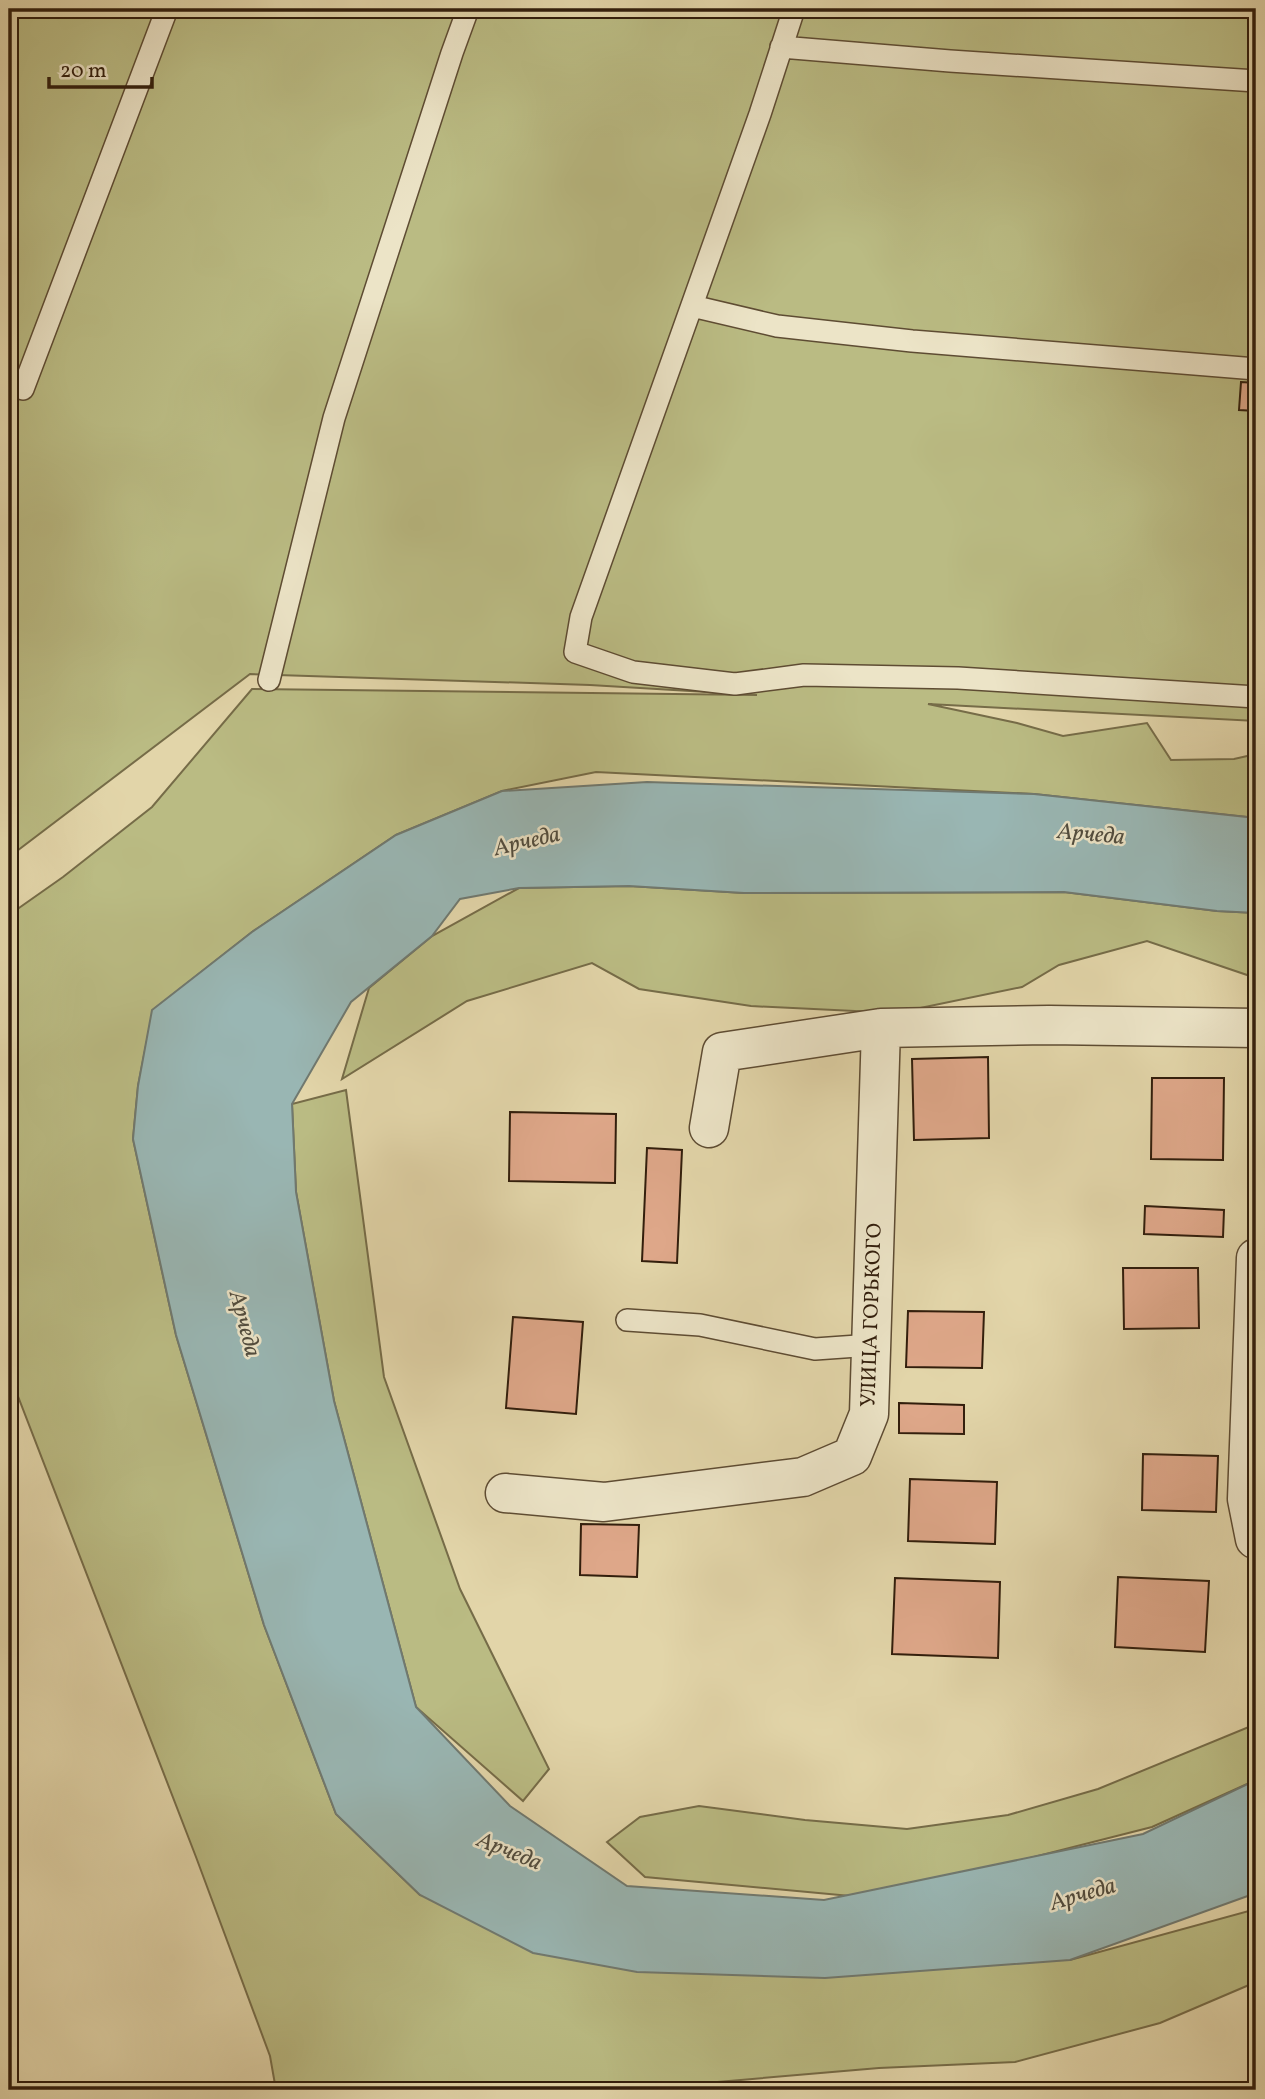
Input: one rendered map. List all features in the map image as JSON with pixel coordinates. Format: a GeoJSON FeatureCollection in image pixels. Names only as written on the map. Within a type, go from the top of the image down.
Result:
{"type":"FeatureCollection","features":[{"type":"Feature","properties":{"kind":"street"},"geometry":{"type":"LineString","coordinates":[[709,1128],[722,1052],[881,1028],[1049,1025],[1256,1028]]}},
{"type":"Feature","properties":{"kind":"street","name":"УЛИЦА ГОРЬКОГО"},"geometry":{"type":"LineString","coordinates":[[505,1493],[604,1502],[803,1477],[852,1456],[869,1414],[881,1028]]}},
{"type":"Feature","properties":{"kind":"street"},"geometry":{"type":"LineString","coordinates":[[1256,1258],[1247,1499],[1256,1539]]}},
{"type":"Feature","properties":{"kind":"lane"},"geometry":{"type":"LineString","coordinates":[[23,389],[167,9]]}},
{"type":"Feature","properties":{"kind":"lane"},"geometry":{"type":"LineString","coordinates":[[269,680],[334,418],[468,9]]}},
{"type":"Feature","properties":{"kind":"lane"},"geometry":{"type":"LineString","coordinates":[[794,9],[760,114],[581,617],[575,652],[633,672],[735,684],[804,675],[958,678],[1256,697]]}},
{"type":"Feature","properties":{"kind":"lane"},"geometry":{"type":"LineString","coordinates":[[782,47],[1256,81]]}},
{"type":"Feature","properties":{"kind":"lane"},"geometry":{"type":"LineString","coordinates":[[692,306],[777,326],[912,341],[1256,369]]}},
{"type":"Feature","properties":{"kind":"lane"},"geometry":{"type":"LineString","coordinates":[[627,1320],[700,1325],[816,1349],[872,1345]]}},
{"type":"Feature","properties":{"kind":"green space"},"geometry":{"type":"Polygon","coordinates":[[[9,9],[1256,9],[1256,721],[928,704],[1063,736],[1147,723],[1171,760],[1234,759],[1256,754],[1256,818],[1034,794],[596,772],[502,791],[396,835],[252,932],[153,1010],[138,1086],[133,1139],[176,1335],[264,1625],[336,1814],[420,1895],[1070,1960],[1256,1909],[1256,1982],[1160,2023],[1015,2062],[879,2068],[659,2087],[652,2090],[276,2090],[270,2056],[196,1857],[9,1373],[9,915],[63,877],[152,807],[252,689],[757,695],[590,685],[250,674],[9,857],[9,9]]]}},
{"type":"Feature","properties":{"kind":"green space"},"geometry":{"type":"Polygon","coordinates":[[[629,886],[744,893],[1064,892],[1217,911],[1256,913],[1256,978],[1147,941],[1059,965],[1022,987],[896,1013],[751,1006],[639,989],[592,963],[467,1001],[342,1079],[369,988],[432,936],[519,888],[629,886]]]}},
{"type":"Feature","properties":{"kind":"green space"},"geometry":{"type":"Polygon","coordinates":[[[346,1090],[384,1377],[460,1589],[549,1769],[523,1801],[416,1707],[334,1401],[296,1192],[292,1104],[346,1090]]]}},
{"type":"Feature","properties":{"kind":"green space"},"geometry":{"type":"Polygon","coordinates":[[[1256,1724],[1256,1780],[1152,1827],[872,1898],[645,1877],[607,1842],[640,1817],[699,1806],[805,1820],[907,1829],[1008,1815],[1098,1789],[1256,1724]]]}},
{"type":"Feature","properties":{"kind":"water","name":"Арчеда"},"geometry":{"type":"Polygon","coordinates":[[[647,782],[1034,794],[1256,818],[1256,913],[1217,911],[1064,892],[744,893],[629,886],[519,888],[460,899],[432,936],[351,1002],[292,1104],[296,1192],[334,1401],[416,1707],[510,1806],[627,1886],[824,1900],[1143,1834],[1256,1780],[1256,1893],[1070,1960],[825,1978],[637,1972],[533,1953],[420,1895],[336,1814],[264,1625],[176,1335],[133,1139],[138,1086],[152,1010],[252,932],[396,835],[502,791],[647,782]]]}},
{"type":"Feature","properties":{"kind":"building"},"geometry":{"type":"Polygon","coordinates":[[[1241,382],[1256,383],[1256,411],[1239,410],[1241,382]]]}},
{"type":"Feature","properties":{"kind":"building"},"geometry":{"type":"Polygon","coordinates":[[[988,1057],[989,1138],[914,1140],[912,1059],[988,1057]]]}},
{"type":"Feature","properties":{"kind":"building"},"geometry":{"type":"Polygon","coordinates":[[[1152,1078],[1224,1078],[1223,1160],[1151,1159],[1152,1078]]]}},
{"type":"Feature","properties":{"kind":"building"},"geometry":{"type":"Polygon","coordinates":[[[510,1112],[616,1114],[615,1183],[509,1181],[510,1112]]]}},
{"type":"Feature","properties":{"kind":"building"},"geometry":{"type":"Polygon","coordinates":[[[647,1148],[682,1150],[677,1263],[642,1261],[647,1148]]]}},
{"type":"Feature","properties":{"kind":"building"},"geometry":{"type":"Polygon","coordinates":[[[1145,1206],[1224,1210],[1223,1237],[1144,1234],[1145,1206]]]}},
{"type":"Feature","properties":{"kind":"building"},"geometry":{"type":"Polygon","coordinates":[[[1123,1268],[1198,1268],[1199,1328],[1124,1329],[1123,1268]]]}},
{"type":"Feature","properties":{"kind":"building"},"geometry":{"type":"Polygon","coordinates":[[[908,1311],[984,1312],[982,1368],[906,1367],[908,1311]]]}},
{"type":"Feature","properties":{"kind":"building"},"geometry":{"type":"Polygon","coordinates":[[[513,1317],[583,1322],[576,1414],[506,1408],[513,1317]]]}},
{"type":"Feature","properties":{"kind":"building"},"geometry":{"type":"Polygon","coordinates":[[[899,1403],[964,1405],[964,1434],[899,1433],[899,1403]]]}},
{"type":"Feature","properties":{"kind":"building"},"geometry":{"type":"Polygon","coordinates":[[[1143,1454],[1218,1456],[1216,1512],[1142,1510],[1143,1454]]]}},
{"type":"Feature","properties":{"kind":"building"},"geometry":{"type":"Polygon","coordinates":[[[910,1479],[997,1482],[995,1544],[908,1541],[910,1479]]]}},
{"type":"Feature","properties":{"kind":"building"},"geometry":{"type":"Polygon","coordinates":[[[581,1524],[639,1525],[637,1577],[580,1575],[581,1524]]]}},
{"type":"Feature","properties":{"kind":"building"},"geometry":{"type":"Polygon","coordinates":[[[1118,1577],[1209,1581],[1205,1652],[1115,1647],[1118,1577]]]}},
{"type":"Feature","properties":{"kind":"building"},"geometry":{"type":"Polygon","coordinates":[[[895,1578],[1000,1582],[998,1658],[892,1654],[895,1578]]]}}]}
